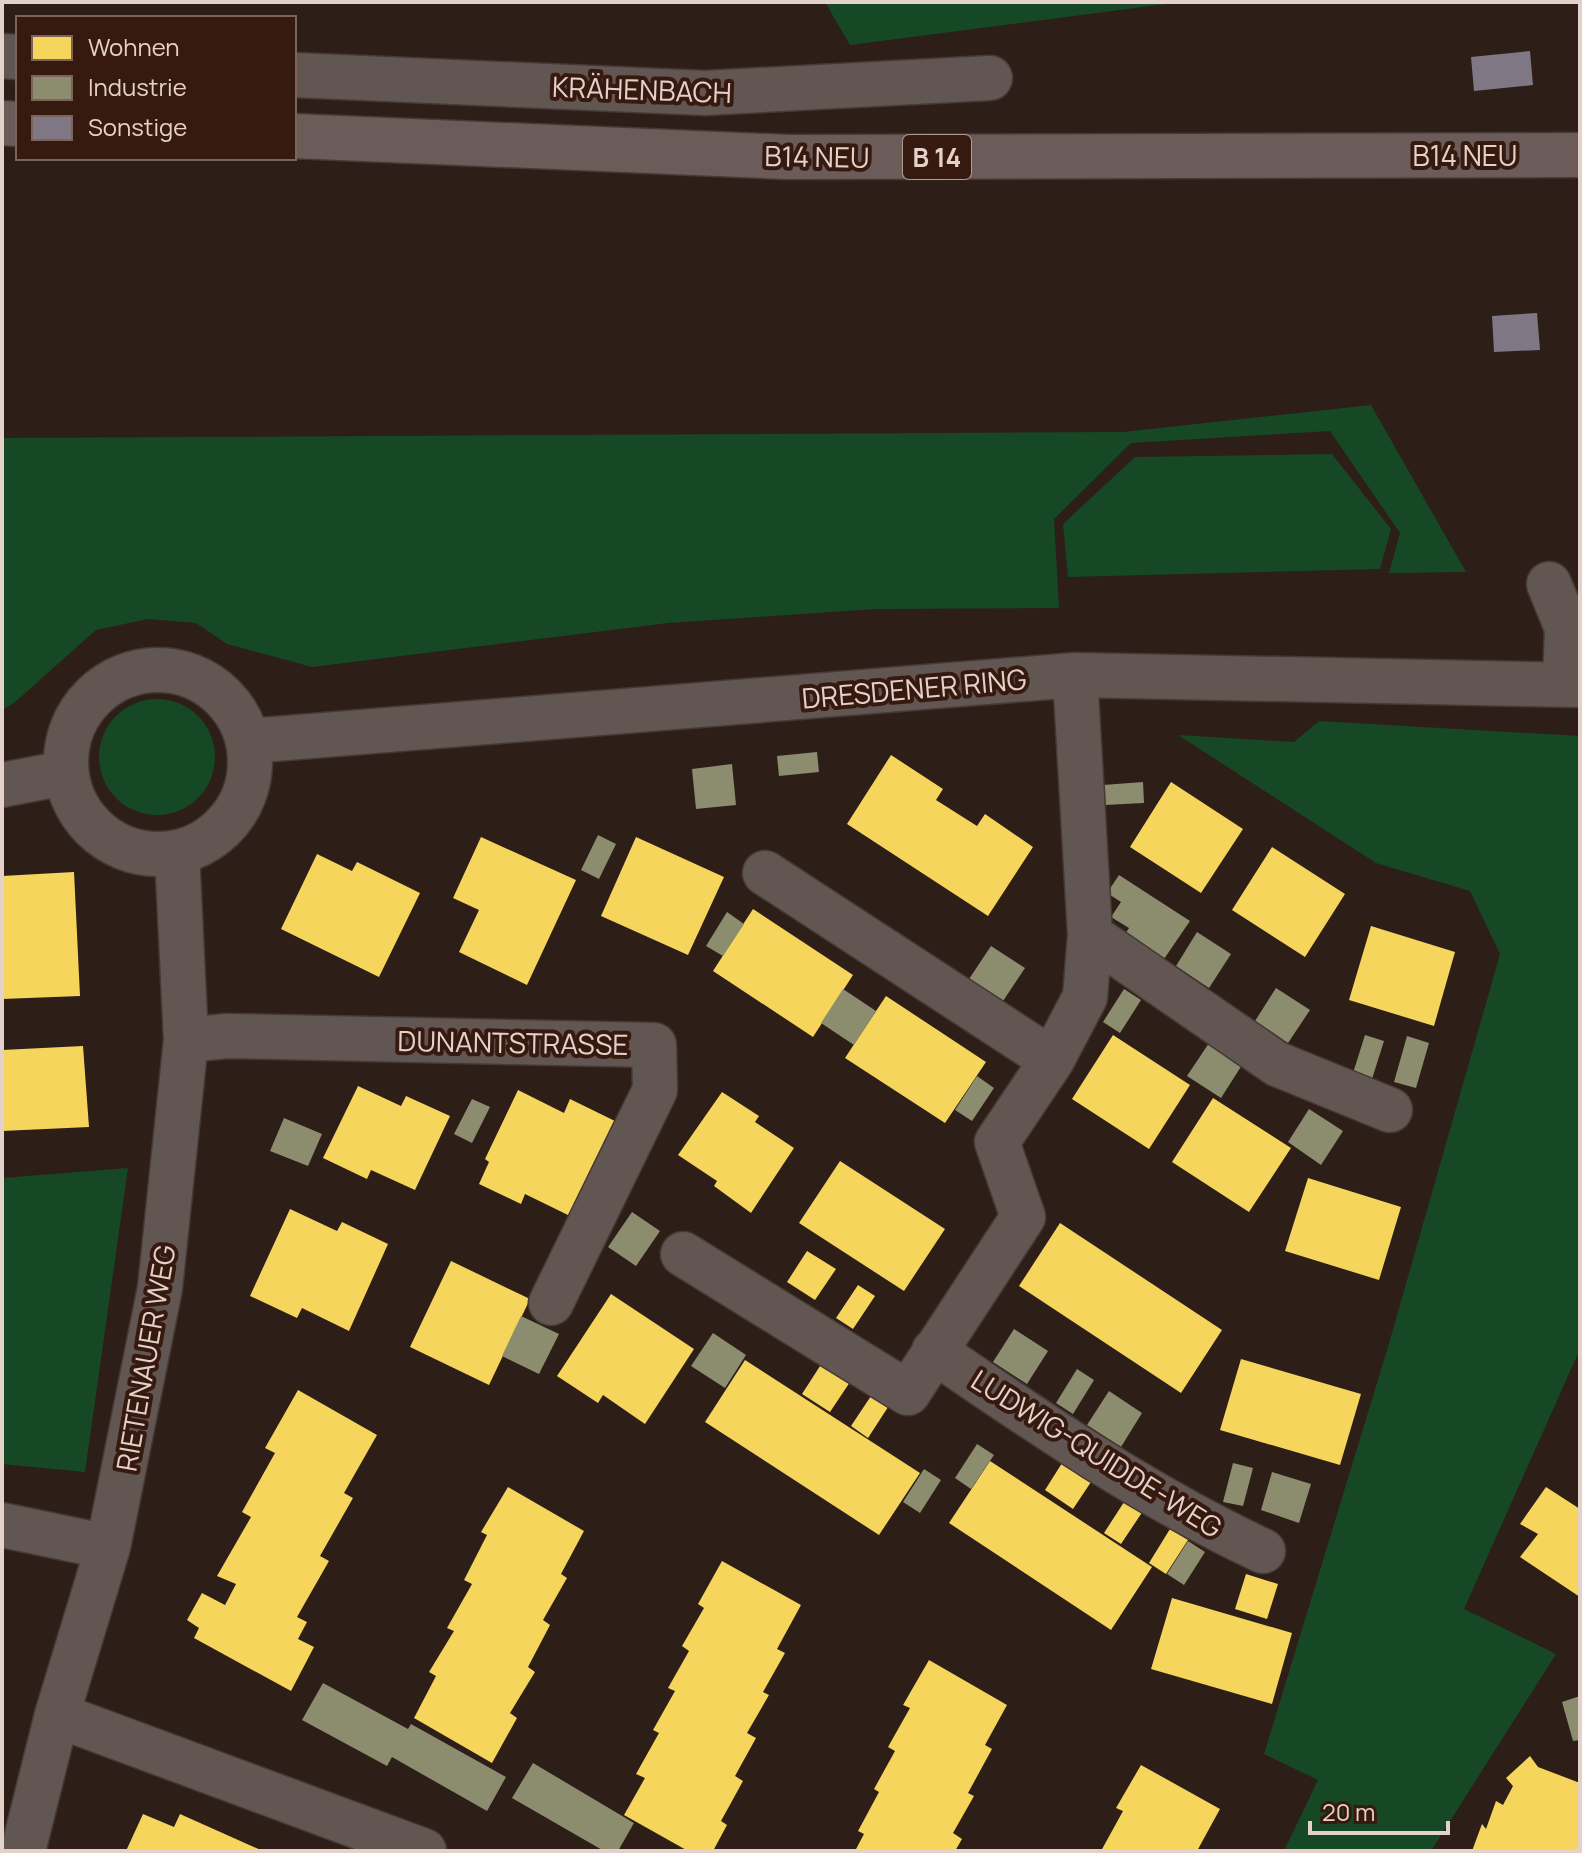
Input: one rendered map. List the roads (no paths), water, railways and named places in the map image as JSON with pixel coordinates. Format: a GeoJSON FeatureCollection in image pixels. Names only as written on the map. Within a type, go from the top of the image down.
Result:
{"type":"FeatureCollection","features":[{"type":"Feature","properties":{"kind":"main road","name":"B14 NEU"},"geometry":{"type":"LineString","coordinates":[[296,136],[788,157],[1580,155]]}},
{"type":"Feature","properties":{"kind":"street","name":"KRÄHENBACH"},"geometry":{"type":"LineString","coordinates":[[296,75],[705,93],[990,78]]}},
{"type":"Feature","properties":{"kind":"street"},"geometry":{"type":"LineString","coordinates":[[1549,584],[1567,628],[1572,684]]}},
{"type":"Feature","properties":{"kind":"street"},"geometry":{"type":"LineString","coordinates":[[162,669],[191,676],[217,690],[237,713],[249,741],[250,771],[237,811],[207,842],[177,853],[153,855],[124,848],[97,833],[77,807],[65,773],[69,735],[83,708],[104,686],[132,673],[162,669]]}},
{"type":"Feature","properties":{"kind":"street"},"geometry":{"type":"LineString","coordinates":[[683,1254],[908,1393],[1023,1217],[997,1142],[1052,1060],[1085,997],[1090,935],[1075,675]]}},
{"type":"Feature","properties":{"kind":"street","name":"DRESDENER RING"},"geometry":{"type":"LineString","coordinates":[[249,741],[1075,675],[1572,684]]}},
{"type":"Feature","properties":{"kind":"street"},"geometry":{"type":"LineString","coordinates":[[2,785],[65,773]]}},
{"type":"Feature","properties":{"kind":"street","name":"RIETENAUER WEG"},"geometry":{"type":"LineString","coordinates":[[23,1851],[57,1715],[108,1547],[160,1288],[186,1040],[177,853]]}},
{"type":"Feature","properties":{"kind":"street"},"geometry":{"type":"LineString","coordinates":[[765,873],[877,928],[1052,1060]]}},
{"type":"Feature","properties":{"kind":"street"},"geometry":{"type":"LineString","coordinates":[[1090,935],[1277,1064],[1390,1110]]}},
{"type":"Feature","properties":{"kind":"street","name":"DUNANTSTRASSE"},"geometry":{"type":"LineString","coordinates":[[186,1040],[227,1036],[654,1045],[655,1090],[551,1303]]}},
{"type":"Feature","properties":{"kind":"street","name":"LUDWIG-QUIDDE-WEG"},"geometry":{"type":"LineString","coordinates":[[934,1351],[1204,1524],[1263,1551]]}},
{"type":"Feature","properties":{"kind":"street"},"geometry":{"type":"LineString","coordinates":[[2,1525],[108,1547]]}},
{"type":"Feature","properties":{"kind":"street"},"geometry":{"type":"LineString","coordinates":[[57,1715],[424,1851]]}}]}
